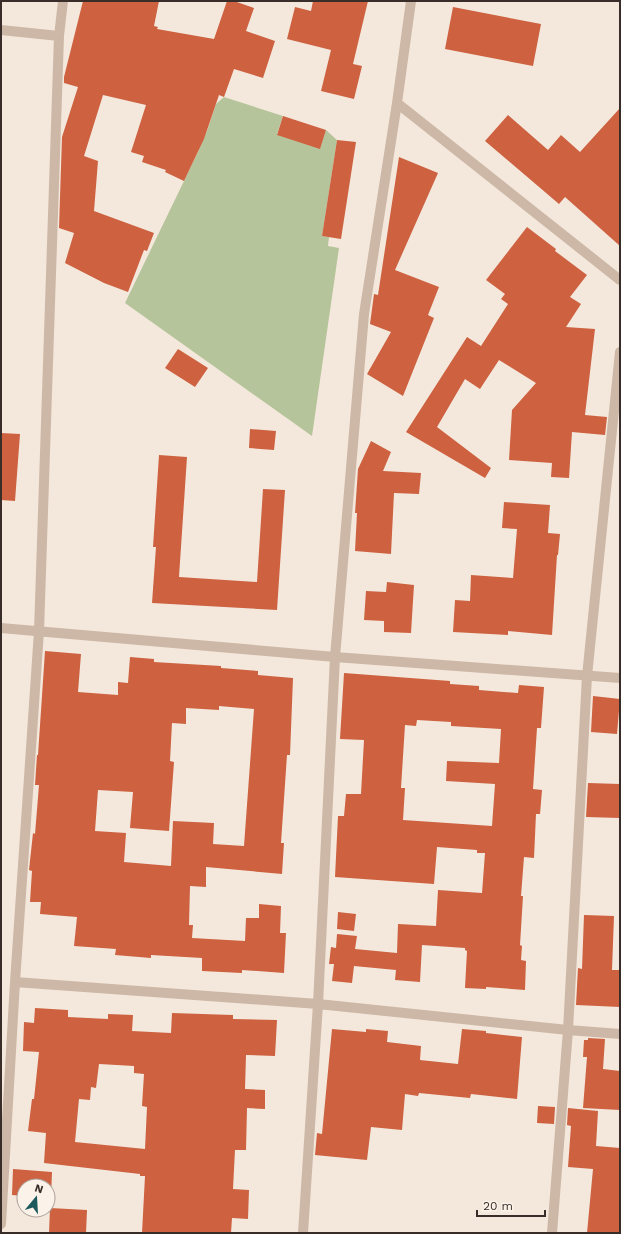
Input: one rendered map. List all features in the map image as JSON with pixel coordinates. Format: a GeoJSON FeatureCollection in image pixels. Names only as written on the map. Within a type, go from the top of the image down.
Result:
{"type":"FeatureCollection","features":[{"type":"Feature","properties":{"kind":"street"},"geometry":{"type":"LineString","coordinates":[[1,1224],[15,982],[39,631],[60,36],[63,1]]}},
{"type":"Feature","properties":{"kind":"street"},"geometry":{"type":"LineString","coordinates":[[303,1233],[318,1004],[335,658],[364,314],[398,103],[411,1]]}},
{"type":"Feature","properties":{"kind":"street"},"geometry":{"type":"LineString","coordinates":[[1,30],[60,36]]}},
{"type":"Feature","properties":{"kind":"street"},"geometry":{"type":"LineString","coordinates":[[398,103],[620,280]]}},
{"type":"Feature","properties":{"kind":"street"},"geometry":{"type":"LineString","coordinates":[[552,1233],[568,1030],[587,676],[620,352]]}},
{"type":"Feature","properties":{"kind":"street"},"geometry":{"type":"LineString","coordinates":[[1,628],[335,658],[620,678]]}},
{"type":"Feature","properties":{"kind":"street"},"geometry":{"type":"LineString","coordinates":[[15,982],[318,1004],[620,1034]]}},
{"type":"Feature","properties":{"kind":"green space"},"geometry":{"type":"Polygon","coordinates":[[[224,97],[283,116],[277,134],[320,148],[326,130],[337,140],[322,236],[329,237],[328,246],[339,248],[312,436],[125,303],[198,152],[216,104],[224,97]]]}},
{"type":"Feature","properties":{"kind":"building"},"geometry":{"type":"Polygon","coordinates":[[[83,1],[159,1],[154,26],[158,27],[157,29],[214,39],[227,1],[234,1],[254,8],[246,31],[275,41],[263,78],[234,69],[224,97],[219,95],[204,139],[184,181],[165,172],[166,170],[142,162],[144,156],[131,152],[146,105],[103,95],[84,156],[98,161],[94,211],[154,233],[147,251],[144,250],[128,292],[104,283],[65,263],[74,233],[59,228],[62,137],[78,87],[64,83],[64,77],[83,1]]]}},
{"type":"Feature","properties":{"kind":"building"},"geometry":{"type":"Polygon","coordinates":[[[313,1],[368,1],[353,64],[362,66],[354,99],[321,91],[331,50],[287,39],[295,7],[311,11],[313,1]]]}},
{"type":"Feature","properties":{"kind":"building"},"geometry":{"type":"Polygon","coordinates":[[[453,7],[541,24],[533,66],[445,49],[453,7]]]}},
{"type":"Feature","properties":{"kind":"building"},"geometry":{"type":"Polygon","coordinates":[[[620,108],[620,246],[565,197],[559,204],[485,141],[508,115],[548,150],[561,135],[580,152],[620,108]]]}},
{"type":"Feature","properties":{"kind":"building"},"geometry":{"type":"Polygon","coordinates":[[[283,116],[326,130],[320,149],[277,135],[283,116]]]}},
{"type":"Feature","properties":{"kind":"building"},"geometry":{"type":"Polygon","coordinates":[[[337,140],[356,142],[341,239],[322,236],[337,140]]]}},
{"type":"Feature","properties":{"kind":"building"},"geometry":{"type":"Polygon","coordinates":[[[399,157],[438,173],[395,270],[439,287],[428,315],[434,318],[403,396],[367,374],[391,332],[370,324],[374,294],[378,295],[399,157]]]}},
{"type":"Feature","properties":{"kind":"building"},"geometry":{"type":"Polygon","coordinates":[[[527,227],[556,249],[555,251],[587,275],[570,297],[581,304],[566,327],[595,329],[585,415],[607,417],[605,435],[572,432],[569,478],[551,477],[552,463],[509,460],[512,410],[536,383],[499,360],[480,389],[465,379],[437,427],[491,468],[485,478],[406,432],[467,337],[481,346],[508,304],[501,299],[505,294],[486,280],[527,227]]]}},
{"type":"Feature","properties":{"kind":"building"},"geometry":{"type":"Polygon","coordinates":[[[178,349],[208,368],[195,387],[165,368],[178,349]]]}},
{"type":"Feature","properties":{"kind":"building"},"geometry":{"type":"Polygon","coordinates":[[[250,429],[276,431],[274,450],[249,448],[250,429]]]}},
{"type":"Feature","properties":{"kind":"building"},"geometry":{"type":"Polygon","coordinates":[[[1,433],[20,434],[15,501],[1,500],[1,433]]]}},
{"type":"Feature","properties":{"kind":"building"},"geometry":{"type":"Polygon","coordinates":[[[371,441],[391,452],[383,471],[421,473],[419,494],[394,493],[391,554],[355,551],[357,513],[355,513],[358,469],[371,441]]]}},
{"type":"Feature","properties":{"kind":"building"},"geometry":{"type":"Polygon","coordinates":[[[159,455],[187,457],[179,577],[257,582],[263,489],[285,490],[277,610],[152,603],[156,547],[153,547],[159,455]]]}},
{"type":"Feature","properties":{"kind":"building"},"geometry":{"type":"Polygon","coordinates":[[[504,502],[550,505],[548,533],[560,534],[557,555],[552,635],[508,631],[508,635],[453,632],[455,600],[470,601],[471,575],[513,578],[517,529],[502,528],[504,502]]]}},
{"type":"Feature","properties":{"kind":"building"},"geometry":{"type":"Polygon","coordinates":[[[387,582],[414,585],[411,633],[384,632],[384,621],[364,620],[366,591],[386,592],[387,582]]]}},
{"type":"Feature","properties":{"kind":"building"},"geometry":{"type":"Polygon","coordinates":[[[45,651],[81,654],[78,692],[118,695],[118,682],[128,683],[130,657],[154,659],[154,662],[221,666],[221,668],[258,671],[258,675],[293,678],[290,755],[287,755],[281,843],[284,843],[282,874],[206,867],[206,887],[190,886],[189,925],[193,925],[192,938],[245,941],[246,918],[259,918],[259,904],[281,906],[280,933],[286,933],[284,973],[242,970],[242,973],[202,971],[202,958],[151,955],[151,958],[115,955],[116,949],[74,946],[77,917],[40,914],[41,902],[30,902],[32,871],[29,870],[33,833],[35,834],[39,785],[35,785],[45,651]],[[219,706],[219,710],[186,708],[186,724],[172,723],[170,761],[174,762],[169,831],[130,828],[133,792],[98,790],[95,831],[126,833],[124,862],[171,866],[173,821],[214,823],[213,844],[244,846],[254,709],[219,706]]]}},
{"type":"Feature","properties":{"kind":"building"},"geometry":{"type":"Polygon","coordinates":[[[344,673],[450,681],[450,684],[479,686],[479,690],[518,693],[519,685],[544,687],[541,728],[537,728],[533,789],[542,790],[540,814],[536,814],[534,858],[524,857],[521,896],[523,896],[520,945],[522,946],[521,960],[526,961],[525,990],[486,987],[486,989],[465,988],[467,951],[465,948],[422,945],[420,982],[395,980],[396,970],[354,966],[352,983],[332,981],[334,964],[329,964],[331,947],[336,948],[337,934],[357,936],[355,949],[397,953],[398,924],[436,926],[438,890],[482,893],[485,853],[477,853],[477,850],[437,847],[434,884],[335,877],[338,816],[344,816],[346,794],[361,794],[364,740],[340,739],[344,673]],[[417,720],[416,726],[405,725],[401,788],[405,788],[403,820],[492,826],[495,784],[446,781],[447,761],[499,763],[501,729],[451,726],[451,722],[417,720]]]}},
{"type":"Feature","properties":{"kind":"building"},"geometry":{"type":"Polygon","coordinates":[[[593,696],[620,699],[617,734],[591,732],[593,696]]]}},
{"type":"Feature","properties":{"kind":"building"},"geometry":{"type":"Polygon","coordinates":[[[588,783],[620,784],[620,818],[586,817],[588,783]]]}},
{"type":"Feature","properties":{"kind":"building"},"geometry":{"type":"Polygon","coordinates":[[[338,912],[356,914],[354,931],[337,929],[338,912]]]}},
{"type":"Feature","properties":{"kind":"building"},"geometry":{"type":"Polygon","coordinates":[[[584,915],[614,916],[612,970],[620,970],[620,1007],[576,1005],[578,968],[582,969],[584,915]]]}},
{"type":"Feature","properties":{"kind":"building"},"geometry":{"type":"Polygon","coordinates":[[[35,1008],[68,1010],[68,1017],[108,1019],[108,1014],[133,1015],[132,1031],[171,1033],[172,1013],[233,1015],[233,1019],[277,1020],[275,1056],[246,1055],[245,1089],[265,1090],[265,1109],[247,1108],[246,1150],[235,1150],[233,1189],[249,1190],[248,1219],[232,1218],[231,1233],[142,1233],[145,1176],[140,1176],[140,1174],[44,1163],[46,1133],[28,1131],[32,1099],[34,1099],[39,1052],[23,1051],[24,1022],[34,1023],[35,1008]],[[99,1064],[96,1088],[91,1087],[90,1100],[79,1099],[75,1142],[145,1149],[147,1107],[142,1106],[144,1074],[134,1073],[134,1066],[99,1064]]]}},
{"type":"Feature","properties":{"kind":"building"},"geometry":{"type":"Polygon","coordinates":[[[332,1029],[366,1032],[366,1029],[388,1031],[387,1042],[421,1046],[420,1060],[458,1064],[462,1029],[522,1037],[517,1099],[471,1094],[470,1098],[419,1093],[418,1096],[405,1094],[402,1130],[371,1127],[367,1160],[315,1155],[317,1133],[322,1134],[332,1029]]]}},
{"type":"Feature","properties":{"kind":"building"},"geometry":{"type":"Polygon","coordinates":[[[588,1038],[605,1039],[603,1069],[620,1071],[620,1110],[583,1108],[587,1057],[583,1057],[584,1040],[588,1040],[588,1038]]]}},
{"type":"Feature","properties":{"kind":"building"},"geometry":{"type":"Polygon","coordinates":[[[538,1106],[555,1107],[554,1124],[537,1123],[538,1106]]]}},
{"type":"Feature","properties":{"kind":"building"},"geometry":{"type":"Polygon","coordinates":[[[568,1108],[598,1111],[596,1146],[620,1148],[620,1233],[587,1233],[593,1169],[568,1167],[571,1126],[567,1125],[568,1108]]]}},
{"type":"Feature","properties":{"kind":"building"},"geometry":{"type":"Polygon","coordinates":[[[13,1169],[52,1172],[52,1178],[16,1178],[16,1195],[12,1195],[13,1169]]]}},
{"type":"Feature","properties":{"kind":"building"},"geometry":{"type":"Polygon","coordinates":[[[56,1208],[87,1210],[86,1233],[49,1233],[50,1218],[56,1218],[56,1208]]]}}]}
